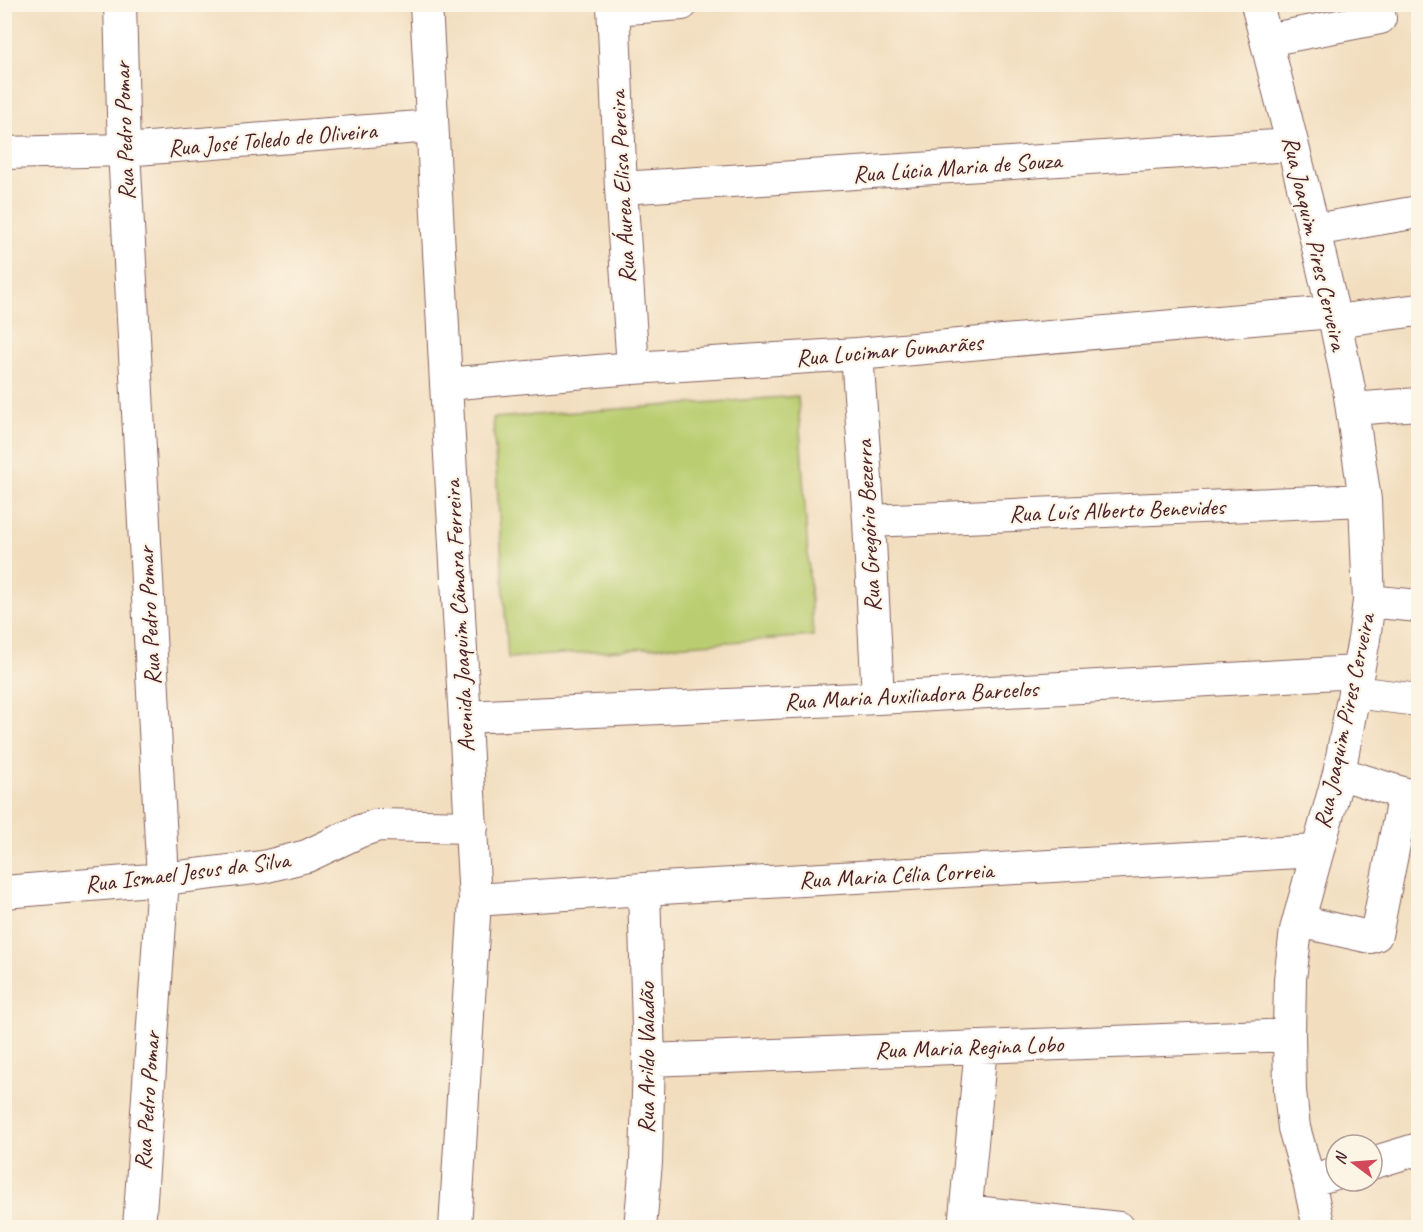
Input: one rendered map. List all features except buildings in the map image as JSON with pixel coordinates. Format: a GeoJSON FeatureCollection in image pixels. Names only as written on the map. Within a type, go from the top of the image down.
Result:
{"type":"FeatureCollection","features":[{"type":"Feature","properties":{"kind":"street","name":"Rua Pedro Pomar"},"geometry":{"type":"LineString","coordinates":[[120,4],[124,150],[163,879],[139,1227]]}},
{"type":"Feature","properties":{"kind":"street","name":"Avenida Joaquim Câmara Ferreira"},"geometry":{"type":"LineString","coordinates":[[426,4],[475,900],[455,1227]]}},
{"type":"Feature","properties":{"kind":"street"},"geometry":{"type":"LineString","coordinates":[[613,7],[682,4]]}},
{"type":"Feature","properties":{"kind":"street","name":"Rua Joaquim Pires Cerveira"},"geometry":{"type":"LineString","coordinates":[[1257,4],[1314,230],[1333,316],[1352,408],[1365,500],[1369,601],[1364,639],[1339,773],[1296,930],[1290,979],[1290,1091],[1294,1128],[1322,1177],[1319,1227]]}},
{"type":"Feature","properties":{"kind":"street","name":"Rua Áurea Elisa Pereira"},"geometry":{"type":"LineString","coordinates":[[613,7],[621,188],[633,368]]}},
{"type":"Feature","properties":{"kind":"street"},"geometry":{"type":"LineString","coordinates":[[1267,40],[1380,18]]}},
{"type":"Feature","properties":{"kind":"street","name":"Rua José Toledo de Oliveira"},"geometry":{"type":"LineString","coordinates":[[4,153],[124,150],[432,126]]}},
{"type":"Feature","properties":{"kind":"street","name":"Rua Lúcia Maria de Souza"},"geometry":{"type":"LineString","coordinates":[[621,188],[1292,145]]}},
{"type":"Feature","properties":{"kind":"street"},"geometry":{"type":"LineString","coordinates":[[1314,230],[1419,212]]}},
{"type":"Feature","properties":{"kind":"street","name":"Rua Lucimar Gumarães"},"geometry":{"type":"LineString","coordinates":[[446,384],[1419,310]]}},
{"type":"Feature","properties":{"kind":"street","name":"Rua Gregório Bezerra"},"geometry":{"type":"LineString","coordinates":[[857,354],[869,520],[878,698]]}},
{"type":"Feature","properties":{"kind":"street"},"geometry":{"type":"LineString","coordinates":[[1352,408],[1419,404]]}},
{"type":"Feature","properties":{"kind":"street","name":"Rua Luís Alberto Benevides"},"geometry":{"type":"LineString","coordinates":[[869,520],[1365,500]]}},
{"type":"Feature","properties":{"kind":"street"},"geometry":{"type":"LineString","coordinates":[[1369,601],[1419,606]]}},
{"type":"Feature","properties":{"kind":"street","name":"Rua Maria Auxiliadora Barcelos"},"geometry":{"type":"LineString","coordinates":[[465,717],[878,698],[1356,682],[1419,700]]}},
{"type":"Feature","properties":{"kind":"street"},"geometry":{"type":"LineString","coordinates":[[1299,921],[1365,936],[1376,935],[1411,796],[1339,773]]}},
{"type":"Feature","properties":{"kind":"street","name":"Rua Ismael Jesus da Silva"},"geometry":{"type":"LineString","coordinates":[[4,892],[163,879],[263,867],[307,856],[378,825],[472,827]]}},
{"type":"Feature","properties":{"kind":"street","name":"Rua Maria Célia Correia"},"geometry":{"type":"LineString","coordinates":[[475,900],[1317,851]]}},
{"type":"Feature","properties":{"kind":"street","name":"Rua Arildo Valadão"},"geometry":{"type":"LineString","coordinates":[[640,1227],[646,1162],[649,1060],[644,889]]}},
{"type":"Feature","properties":{"kind":"street","name":"Rua Maria Regina Lobo"},"geometry":{"type":"LineString","coordinates":[[649,1060],[1289,1035]]}},
{"type":"Feature","properties":{"kind":"street"},"geometry":{"type":"LineString","coordinates":[[981,1047],[965,1219],[1119,1227]]}},
{"type":"Feature","properties":{"kind":"street"},"geometry":{"type":"LineString","coordinates":[[1384,1159],[1419,1149]]}},
{"type":"Feature","properties":{"kind":"green space"},"geometry":{"type":"Polygon","coordinates":[[[798,396],[813,636],[508,658],[493,418],[798,396]]]}}]}
